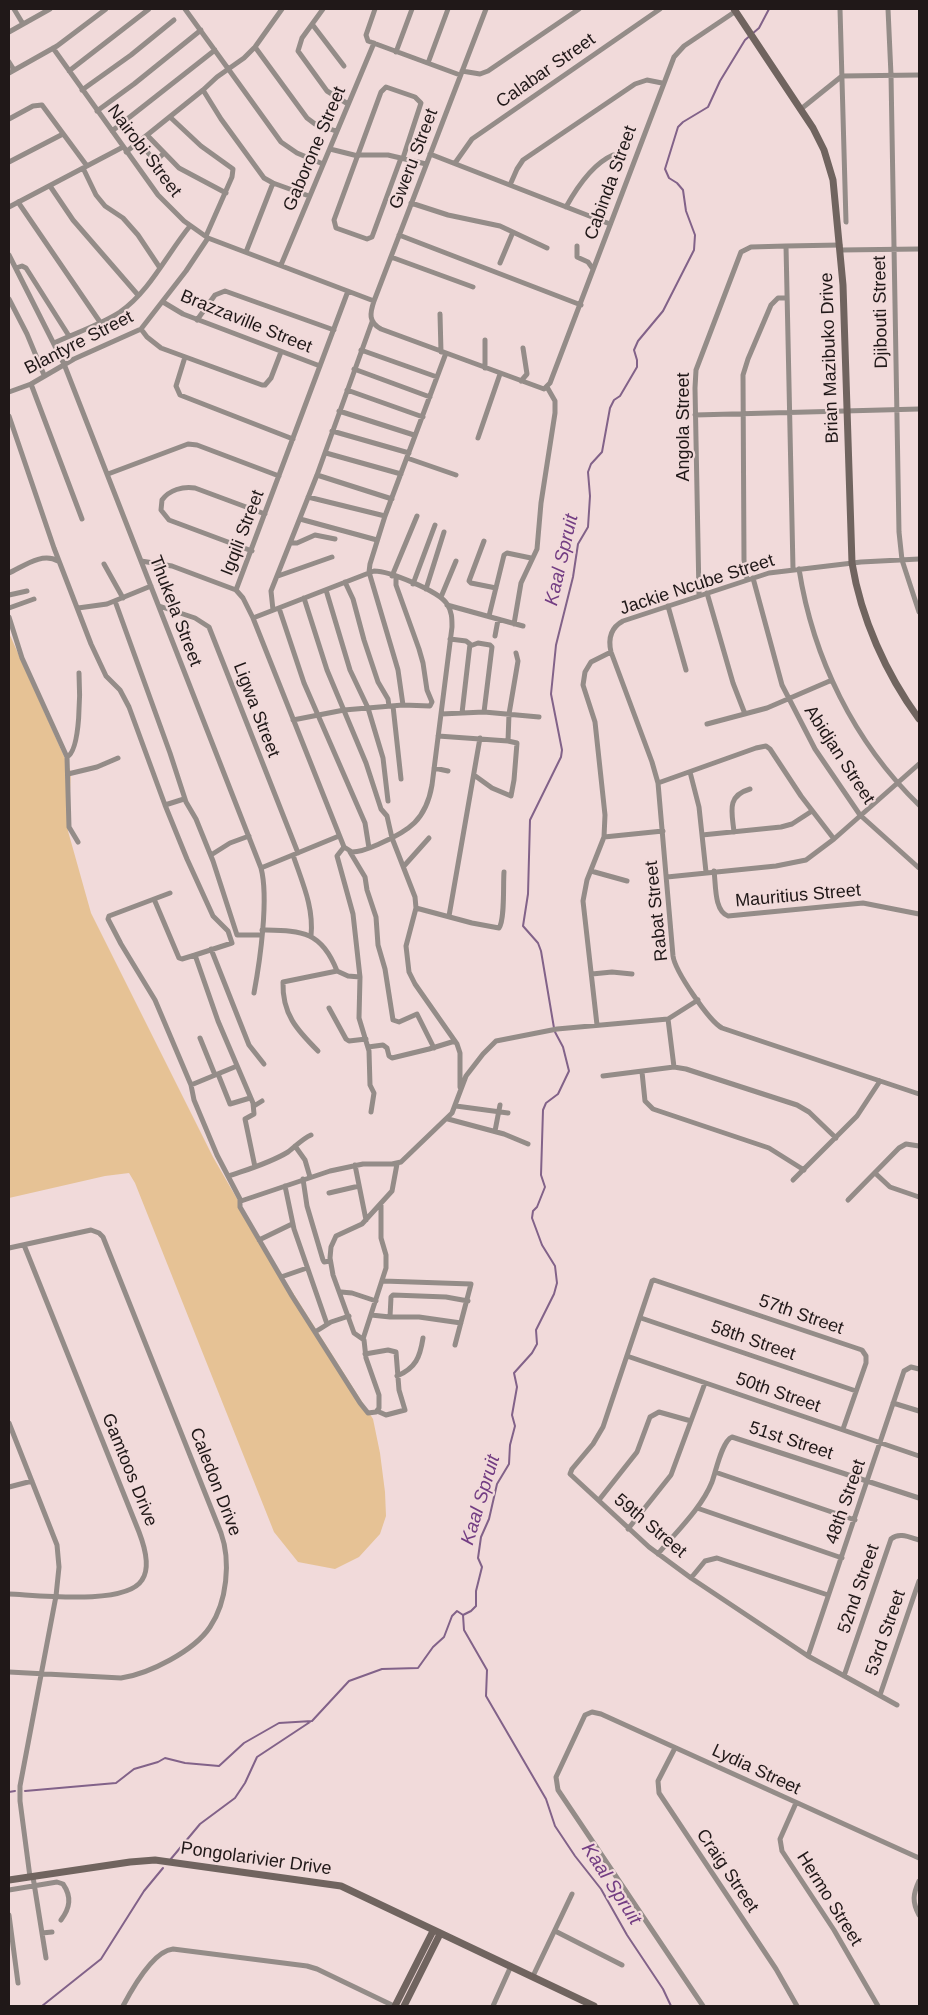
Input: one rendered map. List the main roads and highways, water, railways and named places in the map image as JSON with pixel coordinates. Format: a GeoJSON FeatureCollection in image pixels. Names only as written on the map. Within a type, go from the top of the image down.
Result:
{"type":"FeatureCollection","features":[{"type":"Feature","properties":{"kind":"waterway","name":"Kaal Spruit"},"geometry":{"type":"LineString","coordinates":[[554,1028],[541,951],[538,943],[523,926],[528,894],[530,820],[561,757],[562,750],[551,694],[556,645],[573,577],[578,544],[588,527],[590,496],[588,472],[591,464],[602,452],[610,408],[614,400],[620,396],[637,367],[634,350],[638,341],[663,311],[694,250],[695,235],[686,211],[683,190],[669,178],[665,169],[678,127],[708,107],[720,81],[745,40],[759,28],[769,9]]}},
{"type":"Feature","properties":{"kind":"waterway","name":"Kaal Spruit"},"geometry":{"type":"LineString","coordinates":[[463,1615],[476,1606],[476,1591],[482,1567],[478,1558],[481,1537],[489,1519],[497,1484],[509,1464],[510,1445],[515,1426],[512,1415],[517,1387],[514,1373],[532,1353],[537,1344],[536,1330],[554,1294],[557,1283],[555,1266],[542,1245],[532,1218],[533,1211],[537,1207],[545,1187],[541,1175],[543,1110],[546,1103],[558,1094],[569,1071],[563,1047],[555,1032]]}},
{"type":"Feature","properties":{"kind":"waterway"},"geometry":{"type":"LineString","coordinates":[[25,1791],[116,1783],[134,1769],[165,1758],[185,1763],[219,1766],[244,1743],[279,1723],[312,1721],[349,1681],[382,1669],[418,1668],[433,1647],[444,1637],[452,1616],[457,1611],[463,1615]]}},
{"type":"Feature","properties":{"kind":"waterway","name":"Kaal Spruit"},"geometry":{"type":"LineString","coordinates":[[463,1615],[464,1630],[487,1670],[486,1696],[546,1799],[555,1826],[575,1856],[601,1889],[627,1935],[663,1989],[671,2006]]}},
{"type":"Feature","properties":{"kind":"waterway"},"geometry":{"type":"LineString","coordinates":[[170,1860],[200,1824],[235,1798],[245,1783],[257,1757],[310,1722]]}},
{"type":"Feature","properties":{"kind":"waterway"},"geometry":{"type":"LineString","coordinates":[[9,1792],[15,1791]]}},
{"type":"Feature","properties":{"kind":"waterway"},"geometry":{"type":"LineString","coordinates":[[42,2006],[101,1959],[144,1891],[163,1868]]}}]}
